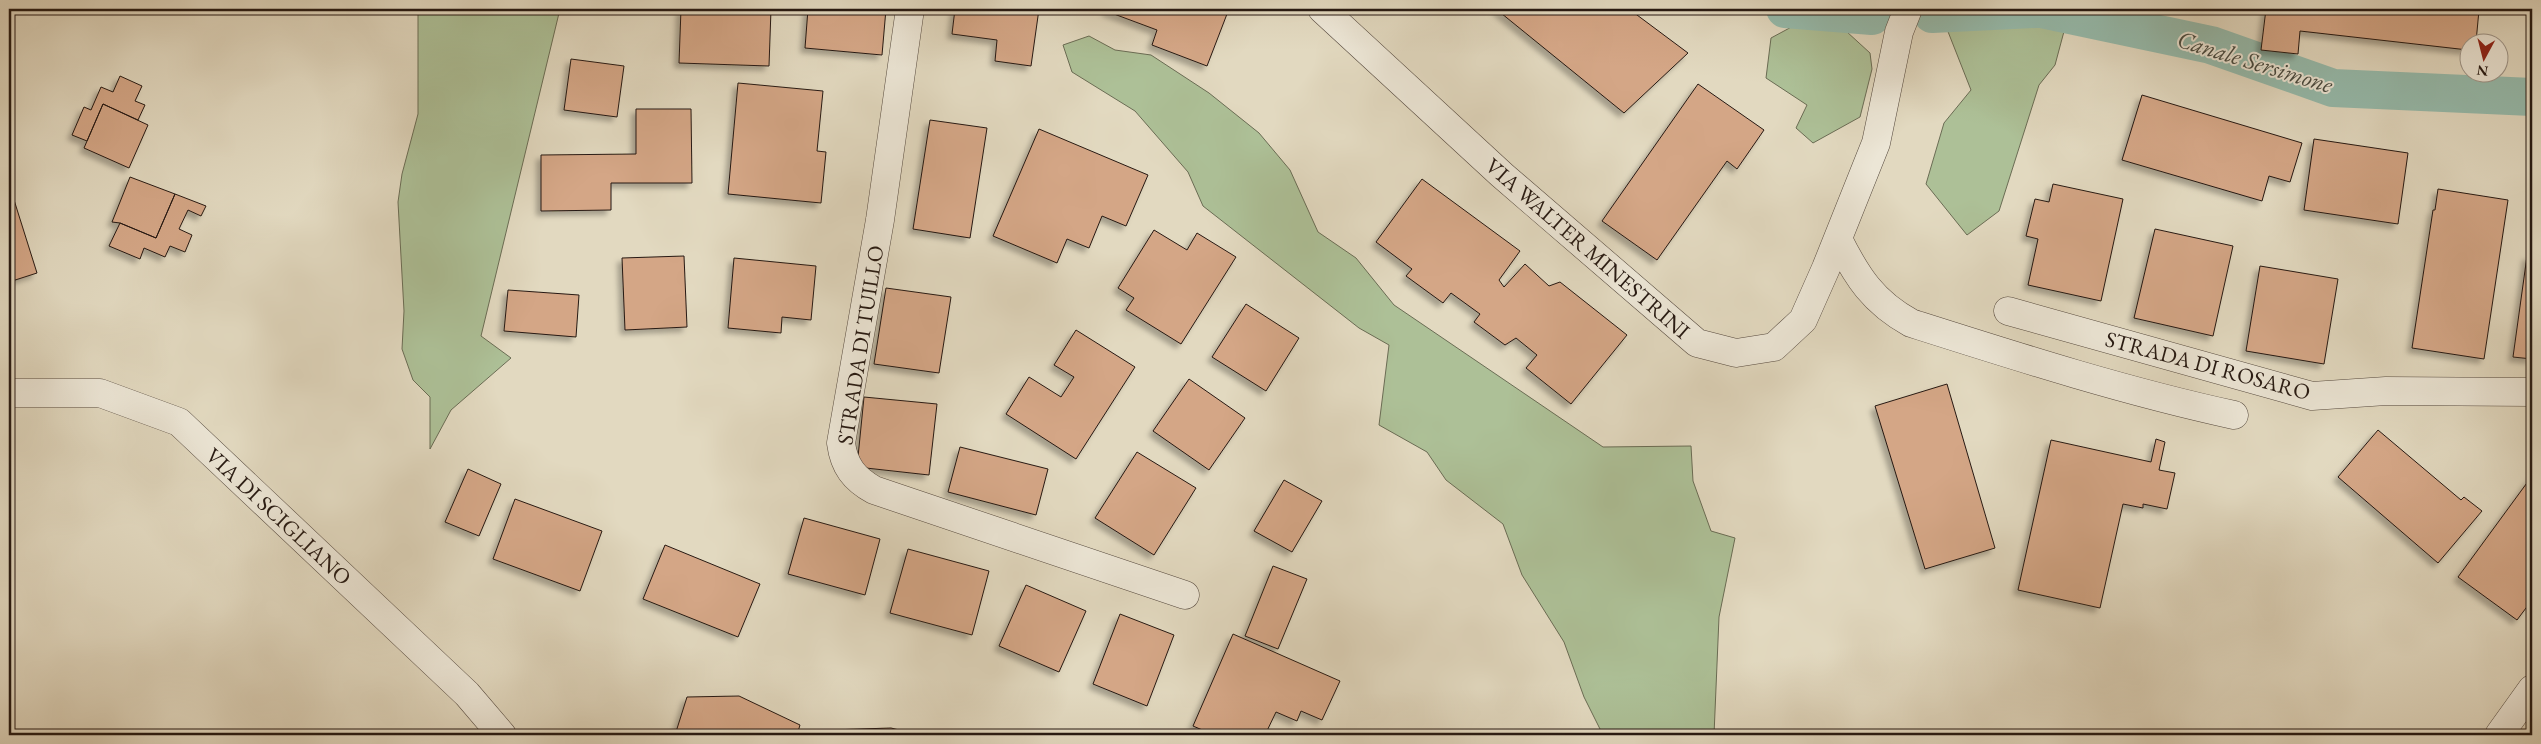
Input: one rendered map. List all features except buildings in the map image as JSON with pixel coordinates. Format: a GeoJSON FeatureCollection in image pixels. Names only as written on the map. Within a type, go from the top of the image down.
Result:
{"type":"FeatureCollection","features":[{"type":"Feature","properties":{"kind":"street","name":"STRADA DI TUILLO"},"geometry":{"type":"LineString","coordinates":[[910,9],[880,220],[841,443],[843,458],[855,478],[874,490],[1185,595]]}},
{"type":"Feature","properties":{"kind":"street","name":"VIA WALTER MINESTRINI"},"geometry":{"type":"LineString","coordinates":[[1322,9],[1502,175],[1697,343],[1736,353],[1774,347],[1803,320],[1876,143],[1902,17]]}},
{"type":"Feature","properties":{"kind":"street"},"geometry":{"type":"LineString","coordinates":[[1838,239],[1868,292],[1892,313],[1911,323],[2051,368],[2175,402],[2234,415]]}},
{"type":"Feature","properties":{"kind":"street","name":"STRADA DI ROSARO"},"geometry":{"type":"LineString","coordinates":[[2008,310],[2312,396],[2386,392],[2532,392]]}},
{"type":"Feature","properties":{"kind":"street","name":"VIA DI SCIGLIANO"},"geometry":{"type":"LineString","coordinates":[[9,392],[100,393],[180,422],[467,694],[502,735]]}},
{"type":"Feature","properties":{"kind":"street"},"geometry":{"type":"LineString","coordinates":[[2499,735],[2532,689]]}},
{"type":"Feature","properties":{"kind":"green space"},"geometry":{"type":"Polygon","coordinates":[[[418,9],[560,9],[481,336],[511,358],[451,410],[430,449],[430,397],[413,380],[402,349],[404,311],[398,202],[402,174],[418,114],[418,9]]]}},
{"type":"Feature","properties":{"kind":"green space"},"geometry":{"type":"Polygon","coordinates":[[[1950,9],[2070,9],[2055,65],[2039,85],[1999,211],[1967,235],[1926,184],[1944,123],[1971,90],[1943,19],[1950,9]]]}},
{"type":"Feature","properties":{"kind":"green space"},"geometry":{"type":"Polygon","coordinates":[[[1823,10],[1870,53],[1872,69],[1860,117],[1813,143],[1796,128],[1807,105],[1766,78],[1771,38],[1823,10]]]}},
{"type":"Feature","properties":{"kind":"green space"},"geometry":{"type":"Polygon","coordinates":[[[1089,36],[1115,50],[1151,55],[1209,93],[1259,133],[1290,170],[1318,232],[1356,258],[1394,305],[1603,447],[1691,446],[1693,481],[1711,531],[1735,538],[1719,617],[1714,735],[1603,735],[1584,697],[1564,642],[1522,575],[1503,524],[1446,480],[1427,452],[1379,425],[1389,345],[1359,328],[1203,206],[1188,172],[1135,111],[1072,72],[1063,45],[1089,36]]]}},
{"type":"Feature","properties":{"kind":"waterway"},"geometry":{"type":"LineString","coordinates":[[1785,9],[1872,16]]}},
{"type":"Feature","properties":{"kind":"waterway","name":"Canale Sersimone"},"geometry":{"type":"LineString","coordinates":[[1932,14],[2036,9]]}},
{"type":"Feature","properties":{"kind":"waterway","name":"Canale Sersimone"},"geometry":{"type":"LineString","coordinates":[[2041,9],[2211,45],[2333,88],[2532,97]]}}]}
